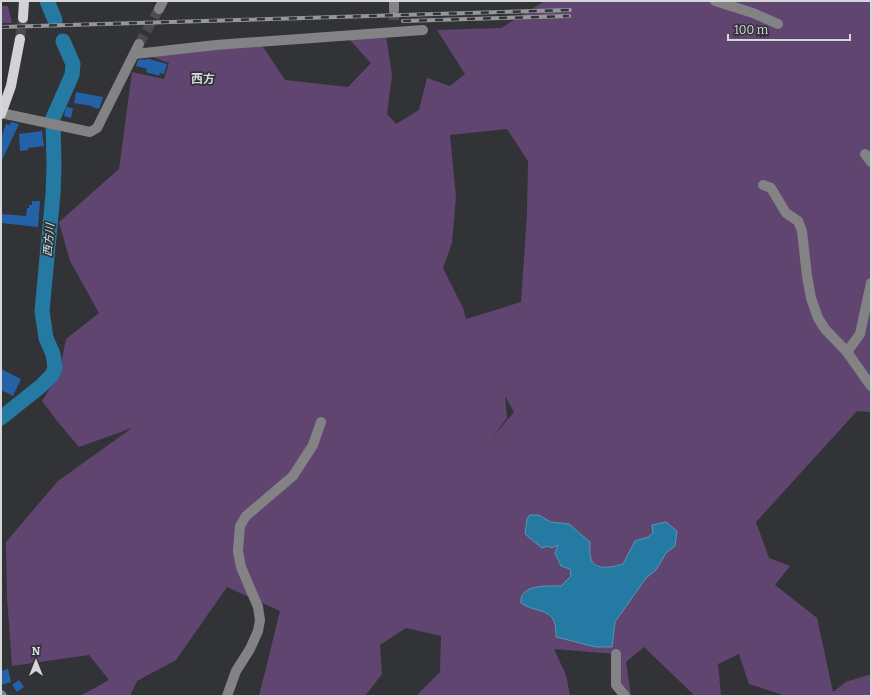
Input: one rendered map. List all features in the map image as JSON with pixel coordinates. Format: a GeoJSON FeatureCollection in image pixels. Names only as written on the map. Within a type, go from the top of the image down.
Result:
{"type":"FeatureCollection","features":[{"type":"Feature","properties":{"kind":"main road"},"geometry":{"type":"LineString","coordinates":[[23,18],[24,1]]}},
{"type":"Feature","properties":{"kind":"main road"},"geometry":{"type":"LineString","coordinates":[[1,113],[11,86],[20,39]]}},
{"type":"Feature","properties":{"kind":"street"},"geometry":{"type":"LineString","coordinates":[[715,1],[753,13],[778,24]]}},
{"type":"Feature","properties":{"kind":"street"},"geometry":{"type":"LineString","coordinates":[[135,54],[216,44],[394,27],[423,30]]}},
{"type":"Feature","properties":{"kind":"street"},"geometry":{"type":"LineString","coordinates":[[1,113],[90,132],[97,128],[139,44]]}},
{"type":"Feature","properties":{"kind":"street"},"geometry":{"type":"LineString","coordinates":[[763,185],[772,188],[786,213],[798,221],[802,231],[803,250],[811,298],[818,318],[824,329],[848,352],[871,386]]}},
{"type":"Feature","properties":{"kind":"street"},"geometry":{"type":"LineString","coordinates":[[848,352],[860,334],[871,283]]}},
{"type":"Feature","properties":{"kind":"street"},"geometry":{"type":"LineString","coordinates":[[227,696],[236,671],[250,649],[258,631],[260,620],[258,607],[241,567],[238,551],[240,526],[246,516],[293,476],[313,445],[321,422]]}},
{"type":"Feature","properties":{"kind":"street"},"geometry":{"type":"LineString","coordinates":[[616,654],[616,685],[625,696]]}},
{"type":"Feature","properties":{"kind":"shaded area"},"geometry":{"type":"Polygon","coordinates":[[[545,1],[871,1],[871,412],[857,411],[756,522],[769,558],[790,566],[775,585],[817,618],[833,692],[846,682],[871,674],[871,696],[786,696],[749,684],[739,654],[718,664],[721,696],[695,696],[644,647],[626,662],[631,696],[623,696],[617,687],[616,654],[554,649],[566,675],[570,696],[419,696],[418,694],[440,672],[441,636],[406,628],[380,645],[382,674],[365,696],[259,696],[280,611],[227,587],[176,660],[137,681],[130,696],[80,696],[109,680],[89,655],[12,666],[7,597],[6,542],[58,481],[132,428],[79,447],[42,401],[59,374],[66,339],[99,313],[70,261],[59,222],[119,169],[132,72],[164,79],[169,63],[141,53],[261,44],[285,80],[348,87],[371,63],[349,39],[386,36],[392,75],[387,114],[396,124],[419,110],[427,78],[450,86],[465,74],[437,30],[501,28],[545,1]],[[507,129],[450,135],[456,197],[452,243],[443,268],[463,308],[466,319],[521,302],[527,214],[528,161],[507,129]],[[505,396],[507,418],[492,438],[514,412],[505,396]]]}},
{"type":"Feature","properties":{"kind":"shaded area"},"geometry":{"type":"Polygon","coordinates":[[[1,6],[8,6],[12,23],[1,23],[1,6]]]}},
{"type":"Feature","properties":{"kind":"water"},"geometry":{"type":"Polygon","coordinates":[[[530,515],[539,515],[551,522],[569,524],[590,542],[591,559],[593,563],[600,567],[610,567],[623,564],[635,541],[648,537],[653,533],[652,525],[666,522],[677,531],[675,546],[666,553],[656,570],[646,578],[615,622],[612,647],[596,647],[556,637],[555,624],[549,614],[530,608],[521,603],[522,597],[529,589],[542,586],[561,586],[571,576],[570,569],[561,566],[555,553],[558,545],[552,548],[548,546],[542,548],[525,534],[527,519],[530,515]]]}},
{"type":"Feature","properties":{"kind":"building"},"geometry":{"type":"Polygon","coordinates":[[[149,59],[167,64],[164,74],[160,73],[159,76],[146,72],[147,69],[136,66],[138,60],[149,59]]]}},
{"type":"Feature","properties":{"kind":"building"},"geometry":{"type":"Polygon","coordinates":[[[76,92],[103,97],[99,109],[92,106],[74,103],[76,92]]]}},
{"type":"Feature","properties":{"kind":"building"},"geometry":{"type":"Polygon","coordinates":[[[66,107],[73,108],[71,118],[64,116],[66,107]]]}},
{"type":"Feature","properties":{"kind":"building"},"geometry":{"type":"Polygon","coordinates":[[[11,122],[19,124],[1,162],[1,138],[6,124],[10,125],[11,122]]]}},
{"type":"Feature","properties":{"kind":"building"},"geometry":{"type":"Polygon","coordinates":[[[42,131],[44,146],[28,148],[28,150],[20,151],[19,134],[42,131]]]}},
{"type":"Feature","properties":{"kind":"building"},"geometry":{"type":"Polygon","coordinates":[[[32,201],[40,201],[38,227],[1,223],[1,214],[26,216],[27,208],[29,208],[29,205],[32,205],[32,201]]]}},
{"type":"Feature","properties":{"kind":"building"},"geometry":{"type":"Polygon","coordinates":[[[1,369],[21,379],[13,396],[1,390],[1,369]]]}},
{"type":"Feature","properties":{"kind":"building"},"geometry":{"type":"Polygon","coordinates":[[[8,669],[11,682],[1,685],[1,671],[8,669]]]}},
{"type":"Feature","properties":{"kind":"building"},"geometry":{"type":"Polygon","coordinates":[[[19,680],[24,687],[17,692],[12,685],[19,680]]]}},
{"type":"Feature","properties":{"kind":"waterway","name":"西方川"},"geometry":{"type":"LineString","coordinates":[[47,1],[55,20]]}},
{"type":"Feature","properties":{"kind":"waterway","name":"西方川"},"geometry":{"type":"LineString","coordinates":[[1,418],[41,386],[52,375],[55,368],[53,354],[46,338],[42,311],[53,194],[53,118],[72,75],[73,64],[63,41]]}},
{"type":"Feature","properties":{"kind":"tunnel"},"geometry":{"type":"LineString","coordinates":[[139,44],[159,9]]}},
{"type":"Feature","properties":{"kind":"tunnel"},"geometry":{"type":"LineString","coordinates":[[394,10],[394,23]]}},
{"type":"Feature","properties":{"kind":"tunnel"},"geometry":{"type":"LineString","coordinates":[[20,39],[23,18]]}},
{"type":"Feature","properties":{"kind":"railway"},"geometry":{"type":"LineString","coordinates":[[1,27],[570,10]]}},
{"type":"Feature","properties":{"kind":"railway"},"geometry":{"type":"LineString","coordinates":[[403,21],[569,16]]}},
{"type":"Feature","properties":{"kind":"district","name":"西方"},"geometry":{"type":"Point","coordinates":[203,79]}}]}
